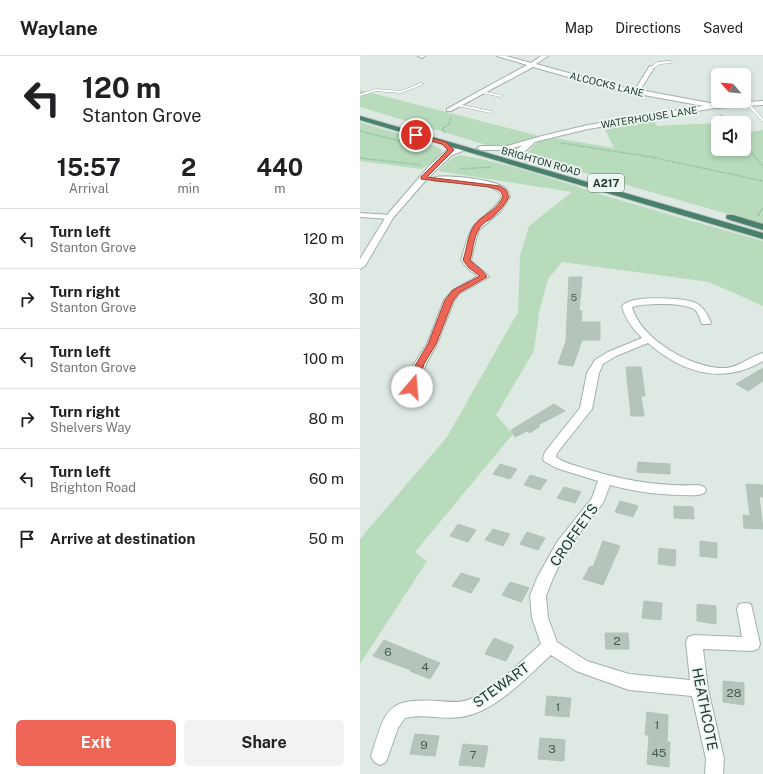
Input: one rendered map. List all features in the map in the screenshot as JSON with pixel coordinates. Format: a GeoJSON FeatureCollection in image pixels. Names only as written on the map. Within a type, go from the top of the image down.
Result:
{"type":"FeatureCollection","features":[{"type":"Feature","properties":{"kind":"highway","name":"BRIGHTON ROAD"},"geometry":{"type":"LineString","coordinates":[[373,114],[446,140]]}},
{"type":"Feature","properties":{"kind":"highway","name":"BRIGHTON ROAD"},"geometry":{"type":"LineString","coordinates":[[360,118],[526,160],[707,211]]}},
{"type":"Feature","properties":{"kind":"highway"},"geometry":{"type":"LineString","coordinates":[[446,140],[463,146],[463,149]]}},
{"type":"Feature","properties":{"kind":"highway","name":"BRIGHTON ROAD"},"geometry":{"type":"LineString","coordinates":[[463,149],[763,236]]}},
{"type":"Feature","properties":{"kind":"highway"},"geometry":{"type":"LineString","coordinates":[[722,215],[763,227]]}},
{"type":"Feature","properties":{"kind":"street","name":"ALCOCKS LANE"},"geometry":{"type":"LineString","coordinates":[[500,56],[611,87],[711,105]]}},
{"type":"Feature","properties":{"kind":"street"},"geometry":{"type":"LineString","coordinates":[[449,110],[532,65],[545,56]]}},
{"type":"Feature","properties":{"kind":"street"},"geometry":{"type":"LineString","coordinates":[[636,92],[651,68]]}},
{"type":"Feature","properties":{"kind":"street","name":"WATERHOUSE LANE"},"geometry":{"type":"LineString","coordinates":[[751,104],[763,103]]}},
{"type":"Feature","properties":{"kind":"street","name":"WATERHOUSE LANE"},"geometry":{"type":"LineString","coordinates":[[481,148],[507,148],[588,127],[711,107]]}},
{"type":"Feature","properties":{"kind":"street","name":"WATERHOUSE LANE"},"geometry":{"type":"LineString","coordinates":[[526,160],[520,155],[520,150],[537,139]]}},
{"type":"Feature","properties":{"kind":"street"},"geometry":{"type":"LineString","coordinates":[[446,140],[451,150],[449,153]]}},
{"type":"Feature","properties":{"kind":"street"},"geometry":{"type":"LineString","coordinates":[[360,266],[390,217],[432,167],[449,153],[463,149]]}},
{"type":"Feature","properties":{"kind":"street"},"geometry":{"type":"LineString","coordinates":[[412,387],[420,364],[432,344],[449,300],[456,292],[484,277],[466,260],[470,250],[470,242],[474,232],[481,222],[490,216],[506,197],[504,191],[500,188],[473,182],[438,179]]}},
{"type":"Feature","properties":{"kind":"street"},"geometry":{"type":"LineString","coordinates":[[360,215],[390,217]]}},
{"type":"Feature","properties":{"kind":"street"},"geometry":{"type":"LineString","coordinates":[[706,322],[699,309],[687,303],[667,301],[631,304],[626,306],[633,322],[650,339],[677,359],[708,370],[721,371],[748,366],[763,356]]}},
{"type":"Feature","properties":{"kind":"street"},"geometry":{"type":"LineString","coordinates":[[650,339],[612,354],[599,362],[593,373],[586,409],[551,452],[549,458],[556,464],[605,480],[645,489],[675,492],[699,490]]}},
{"type":"Feature","properties":{"kind":"street","name":"CROFFETS"},"geometry":{"type":"LineString","coordinates":[[550,646],[540,618],[538,596],[545,578],[562,546],[598,500],[605,480]]}},
{"type":"Feature","properties":{"kind":"street","name":"HEATHCOTE"},"geometry":{"type":"LineString","coordinates":[[714,774],[715,759],[699,689],[694,642],[752,644],[745,609]]}},
{"type":"Feature","properties":{"kind":"street"},"geometry":{"type":"LineString","coordinates":[[550,646],[582,666],[629,682],[699,689]]}},
{"type":"Feature","properties":{"kind":"street","name":"STEWART"},"geometry":{"type":"LineString","coordinates":[[380,756],[393,719],[399,712],[414,709],[457,711],[469,708],[484,700],[550,646]]}},
{"type":"Feature","properties":{"kind":"lane"},"geometry":{"type":"LineString","coordinates":[[651,68],[659,63],[671,62]]}},
{"type":"Feature","properties":{"kind":"lane"},"geometry":{"type":"LineString","coordinates":[[360,95],[376,90],[401,92],[422,84]]}},
{"type":"Feature","properties":{"kind":"lane"},"geometry":{"type":"LineString","coordinates":[[482,92],[501,96]]}},
{"type":"Feature","properties":{"kind":"lane"},"geometry":{"type":"LineString","coordinates":[[458,105],[492,112]]}},
{"type":"Feature","properties":{"kind":"lane"},"geometry":{"type":"LineString","coordinates":[[751,107],[763,121]]}},
{"type":"Feature","properties":{"kind":"lane"},"geometry":{"type":"LineString","coordinates":[[423,178],[438,179]]}},
{"type":"Feature","properties":{"kind":"path"},"geometry":{"type":"LineString","coordinates":[[446,140],[442,129],[449,124],[452,116],[449,110]]}},
{"type":"Feature","properties":{"kind":"path"},"geometry":{"type":"LineString","coordinates":[[360,131],[412,144]]}},
{"type":"Feature","properties":{"kind":"path"},"geometry":{"type":"LineString","coordinates":[[537,139],[651,157],[763,181]]}},
{"type":"Feature","properties":{"kind":"path"},"geometry":{"type":"LineString","coordinates":[[751,152],[763,167]]}},
{"type":"Feature","properties":{"kind":"path"},"geometry":{"type":"LineString","coordinates":[[360,158],[432,167],[474,168],[514,164]]}},
{"type":"Feature","properties":{"kind":"green space"},"geometry":{"type":"Polygon","coordinates":[[[360,90],[539,136],[509,145],[490,146],[360,107],[360,90]]]}},
{"type":"Feature","properties":{"kind":"green space"},"geometry":{"type":"Polygon","coordinates":[[[652,118],[657,126],[711,123],[711,156],[751,156],[751,132],[763,130],[763,224],[539,160],[527,154],[536,143],[549,137],[614,148],[604,127],[652,118]]]}},
{"type":"Feature","properties":{"kind":"green space"},"geometry":{"type":"Polygon","coordinates":[[[360,122],[415,139],[417,143],[436,146],[442,150],[440,156],[422,169],[360,161],[360,122]]]}},
{"type":"Feature","properties":{"kind":"green space"},"geometry":{"type":"Polygon","coordinates":[[[460,155],[514,167],[623,201],[763,241],[763,306],[709,282],[562,262],[548,279],[539,313],[534,351],[496,415],[513,434],[415,552],[427,561],[360,664],[360,539],[447,437],[518,312],[520,256],[529,226],[572,192],[438,171],[452,158],[460,155]]]}},
{"type":"Feature","properties":{"kind":"building"},"geometry":{"type":"Polygon","coordinates":[[[569,277],[582,277],[579,311],[582,311],[581,322],[600,322],[600,340],[582,340],[573,366],[558,364],[566,341],[569,277]]]}},
{"type":"Feature","properties":{"kind":"building"},"geometry":{"type":"Polygon","coordinates":[[[626,367],[641,367],[645,396],[641,396],[644,416],[631,416],[626,367]]]}},
{"type":"Feature","properties":{"kind":"building"},"geometry":{"type":"Polygon","coordinates":[[[763,368],[763,381],[748,391],[736,384],[763,368]]]}},
{"type":"Feature","properties":{"kind":"building"},"geometry":{"type":"Polygon","coordinates":[[[554,404],[565,411],[538,425],[540,426],[530,433],[527,431],[515,437],[511,430],[554,404]]]}},
{"type":"Feature","properties":{"kind":"building"},"geometry":{"type":"Polygon","coordinates":[[[638,462],[670,464],[670,474],[637,472],[638,462]]]}},
{"type":"Feature","properties":{"kind":"building"},"geometry":{"type":"Polygon","coordinates":[[[500,464],[517,469],[510,479],[493,474],[500,464]]]}},
{"type":"Feature","properties":{"kind":"building"},"geometry":{"type":"Polygon","coordinates":[[[530,475],[547,480],[540,490],[524,485],[530,475]]]}},
{"type":"Feature","properties":{"kind":"building"},"geometry":{"type":"Polygon","coordinates":[[[746,484],[763,485],[763,497],[759,496],[763,529],[744,528],[743,515],[750,516],[746,484]]]}},
{"type":"Feature","properties":{"kind":"building"},"geometry":{"type":"Polygon","coordinates":[[[564,487],[581,492],[575,503],[557,498],[564,487]]]}},
{"type":"Feature","properties":{"kind":"building"},"geometry":{"type":"Polygon","coordinates":[[[620,501],[638,506],[633,517],[615,512],[620,501]]]}},
{"type":"Feature","properties":{"kind":"building"},"geometry":{"type":"Polygon","coordinates":[[[674,506],[693,507],[694,519],[674,518],[674,506]]]}},
{"type":"Feature","properties":{"kind":"building"},"geometry":{"type":"Polygon","coordinates":[[[458,524],[476,530],[468,542],[450,536],[458,524]]]}},
{"type":"Feature","properties":{"kind":"building"},"geometry":{"type":"Polygon","coordinates":[[[493,529],[510,534],[503,546],[485,540],[493,529]]]}},
{"type":"Feature","properties":{"kind":"building"},"geometry":{"type":"Polygon","coordinates":[[[527,532],[545,538],[538,550],[520,544],[527,532]]]}},
{"type":"Feature","properties":{"kind":"building"},"geometry":{"type":"Polygon","coordinates":[[[603,541],[620,546],[603,585],[583,579],[590,566],[593,567],[603,541]]]}},
{"type":"Feature","properties":{"kind":"building"},"geometry":{"type":"Polygon","coordinates":[[[700,541],[717,543],[717,558],[700,556],[700,541]]]}},
{"type":"Feature","properties":{"kind":"building"},"geometry":{"type":"Polygon","coordinates":[[[659,548],[676,550],[675,566],[658,564],[659,548]]]}},
{"type":"Feature","properties":{"kind":"building"},"geometry":{"type":"Polygon","coordinates":[[[461,573],[480,579],[471,593],[452,586],[461,573]]]}},
{"type":"Feature","properties":{"kind":"building"},"geometry":{"type":"Polygon","coordinates":[[[510,582],[529,588],[521,602],[502,595],[510,582]]]}},
{"type":"Feature","properties":{"kind":"building"},"geometry":{"type":"Polygon","coordinates":[[[644,601],[662,603],[661,620],[642,618],[644,601]]]}},
{"type":"Feature","properties":{"kind":"building"},"geometry":{"type":"Polygon","coordinates":[[[697,604],[716,606],[716,624],[697,621],[697,604]]]}},
{"type":"Feature","properties":{"kind":"building"},"geometry":{"type":"Polygon","coordinates":[[[605,633],[628,633],[629,649],[606,649],[605,633]]]}},
{"type":"Feature","properties":{"kind":"building"},"geometry":{"type":"Polygon","coordinates":[[[494,638],[514,646],[506,661],[485,654],[494,638]]]}},
{"type":"Feature","properties":{"kind":"building"},"geometry":{"type":"Polygon","coordinates":[[[384,640],[440,663],[430,679],[410,671],[411,670],[373,656],[384,640]]]}},
{"type":"Feature","properties":{"kind":"building"},"geometry":{"type":"Polygon","coordinates":[[[723,681],[744,683],[744,705],[723,702],[723,681]]]}},
{"type":"Feature","properties":{"kind":"building"},"geometry":{"type":"Polygon","coordinates":[[[547,696],[571,698],[569,717],[545,715],[547,696]]]}},
{"type":"Feature","properties":{"kind":"building"},"geometry":{"type":"Polygon","coordinates":[[[647,712],[668,715],[667,742],[670,742],[669,767],[647,764],[649,735],[645,735],[647,712]]]}},
{"type":"Feature","properties":{"kind":"building"},"geometry":{"type":"Polygon","coordinates":[[[415,734],[439,736],[435,756],[410,754],[415,734]]]}},
{"type":"Feature","properties":{"kind":"building"},"geometry":{"type":"Polygon","coordinates":[[[540,738],[565,740],[564,761],[538,759],[540,738]]]}},
{"type":"Feature","properties":{"kind":"building"},"geometry":{"type":"Polygon","coordinates":[[[463,744],[488,746],[484,767],[459,765],[463,744]]]}},
{"type":"Feature","properties":{"kind":"route"},"geometry":{"type":"LineString","coordinates":[[412,387],[420,364],[432,344],[449,300],[456,292],[484,277],[466,260],[470,250],[470,242],[474,232],[481,222],[490,216],[506,197],[504,191],[500,188],[489,185],[473,182],[423,178],[433,166],[451,150],[444,143],[416,135]]}}]}
